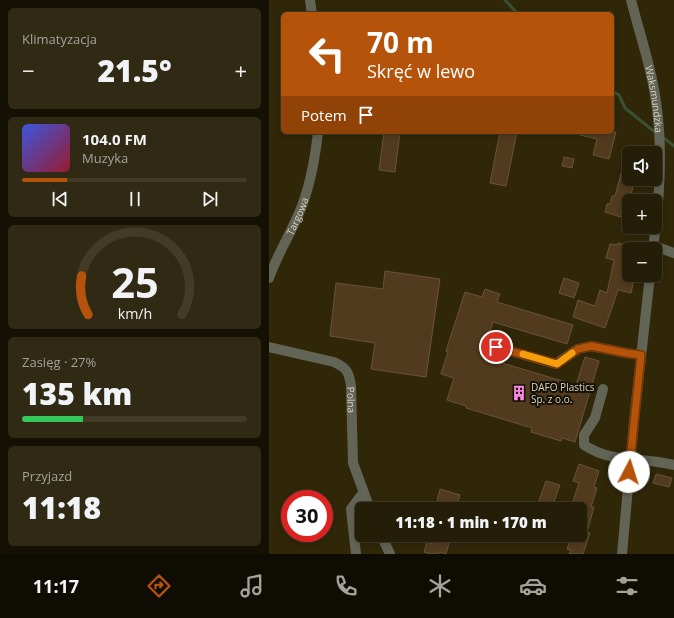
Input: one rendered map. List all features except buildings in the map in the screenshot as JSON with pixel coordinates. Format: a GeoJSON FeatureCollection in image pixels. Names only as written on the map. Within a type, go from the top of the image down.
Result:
{"type":"FeatureCollection","features":[{"type":"Feature","properties":{"kind":"street"},"geometry":{"type":"LineString","coordinates":[[310,0],[312,12]]}},
{"type":"Feature","properties":{"kind":"street","name":"Waksmundzka"},"geometry":{"type":"LineString","coordinates":[[631,0],[653,87],[659,123],[660,172],[654,242]]}},
{"type":"Feature","properties":{"kind":"street","name":"Targowa"},"geometry":{"type":"LineString","coordinates":[[269,278],[273,265],[300,212],[306,194],[318,134]]}},
{"type":"Feature","properties":{"kind":"street"},"geometry":{"type":"LineString","coordinates":[[662,250],[674,253]]}},
{"type":"Feature","properties":{"kind":"street"},"geometry":{"type":"LineString","coordinates":[[622,554],[641,355],[650,282]]}},
{"type":"Feature","properties":{"kind":"street"},"geometry":{"type":"LineString","coordinates":[[496,347],[557,364],[578,349],[591,346],[641,355]]}},
{"type":"Feature","properties":{"kind":"street","name":"Polna"},"geometry":{"type":"LineString","coordinates":[[269,347],[334,362],[344,366],[351,386],[353,464],[367,502]]}},
{"type":"Feature","properties":{"kind":"street"},"geometry":{"type":"LineString","coordinates":[[603,389],[595,418],[585,435],[584,445],[595,452],[609,456],[659,461],[674,465]]}},
{"type":"Feature","properties":{"kind":"street"},"geometry":{"type":"LineString","coordinates":[[356,554],[351,509],[363,493]]}},
{"type":"Feature","properties":{"kind":"street"},"geometry":{"type":"LineString","coordinates":[[384,542],[390,554]]}},
{"type":"Feature","properties":{"kind":"waterway"},"geometry":{"type":"LineString","coordinates":[[505,0],[516,12]]}},
{"type":"Feature","properties":{"kind":"waterway"},"geometry":{"type":"LineString","coordinates":[[614,92],[619,95],[625,108],[656,133]]}},
{"type":"Feature","properties":{"kind":"waterway"},"geometry":{"type":"LineString","coordinates":[[661,136],[674,146]]}},
{"type":"Feature","properties":{"kind":"slow traffic"},"geometry":{"type":"LineString","coordinates":[[523,354],[557,364],[572,353]]}},
{"type":"Feature","properties":{"kind":"place","name":"DAFO Plastics Sp. z o.o."},"geometry":{"type":"Point","coordinates":[519,393]}},
{"type":"Feature","properties":{"kind":"route"},"geometry":{"type":"LineString","coordinates":[[496,347],[557,364],[578,349],[591,346],[641,355],[629,472]]}}]}
